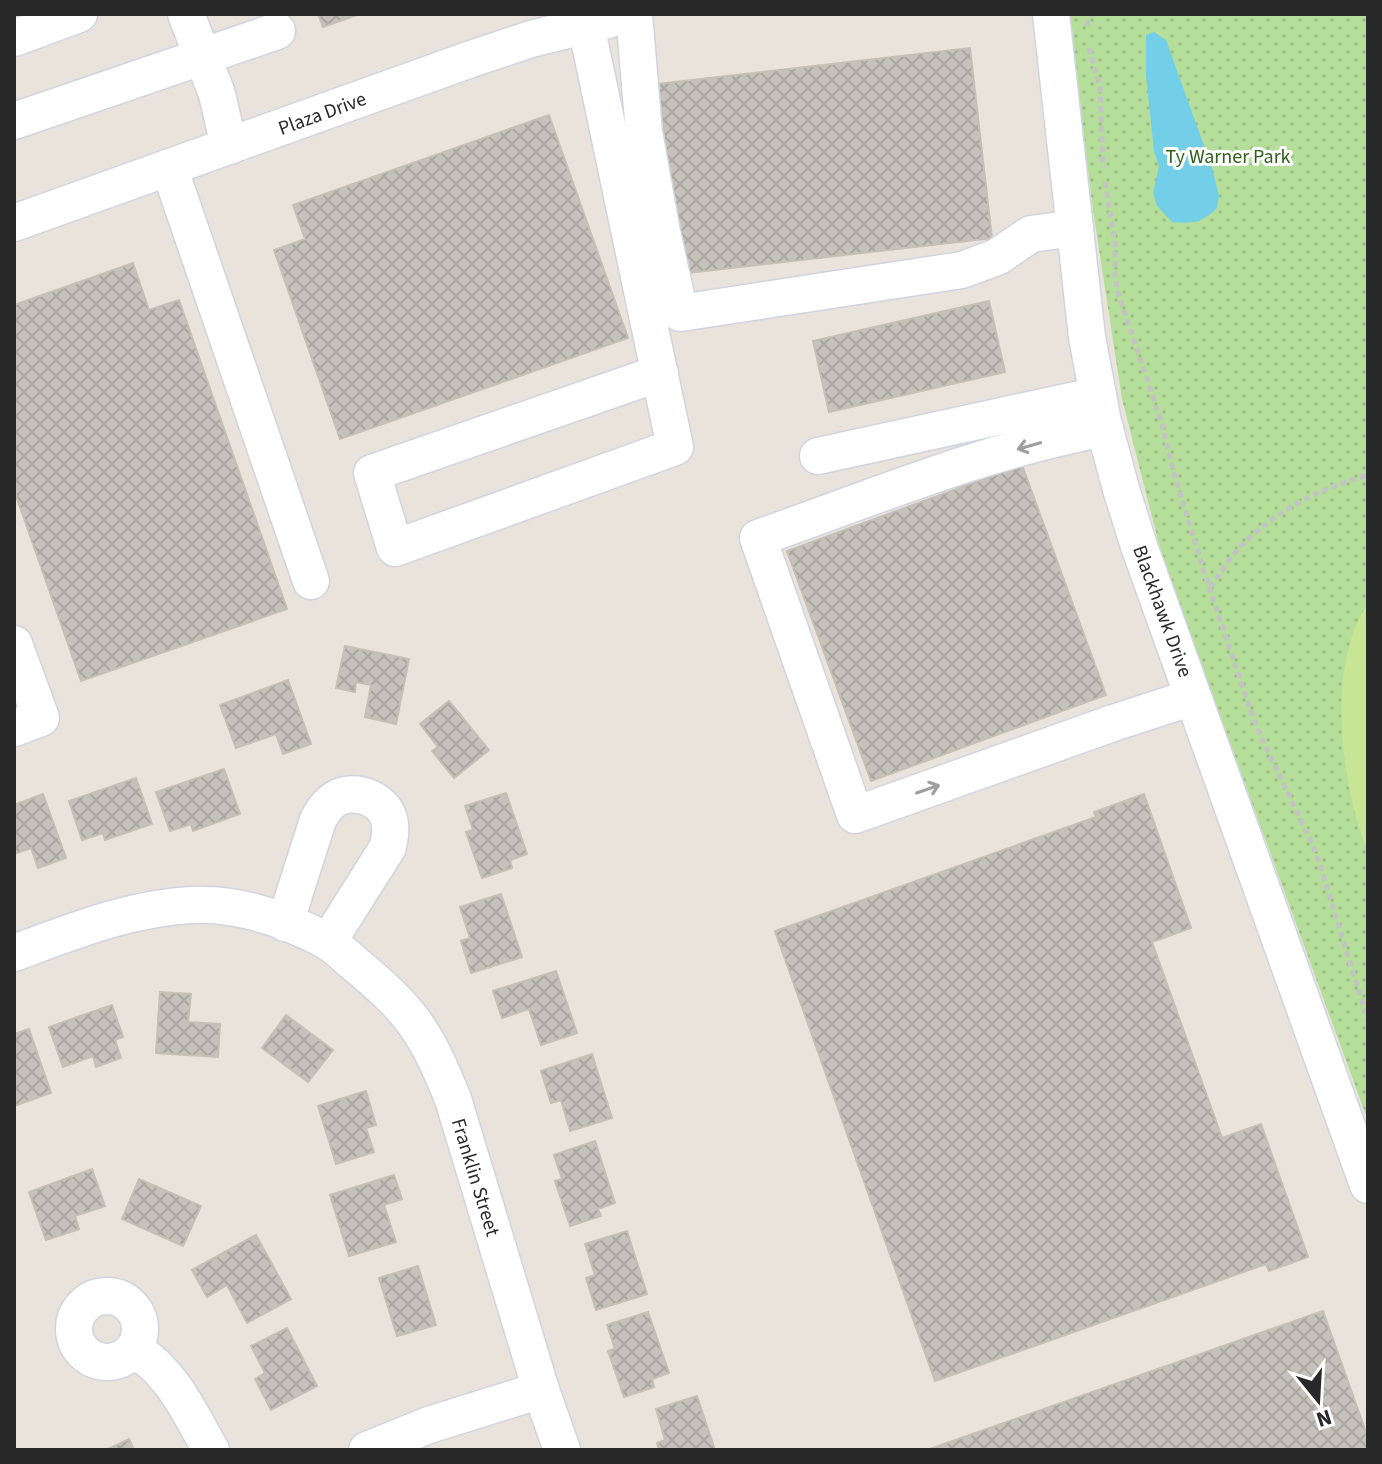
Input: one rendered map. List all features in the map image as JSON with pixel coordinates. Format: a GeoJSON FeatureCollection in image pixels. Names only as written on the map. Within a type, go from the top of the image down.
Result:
{"type":"FeatureCollection","features":[{"type":"Feature","properties":{"kind":"street"},"geometry":{"type":"LineString","coordinates":[[14,38],[79,14]]}},
{"type":"Feature","properties":{"kind":"street"},"geometry":{"type":"LineString","coordinates":[[186,14],[217,94],[229,146]]}},
{"type":"Feature","properties":{"kind":"street"},"geometry":{"type":"LineString","coordinates":[[634,14],[644,132],[680,313],[962,270],[997,257],[1031,234],[1075,228]]}},
{"type":"Feature","properties":{"kind":"street","name":"Plaza Drive"},"geometry":{"type":"LineString","coordinates":[[14,223],[585,20],[634,14]]}},
{"type":"Feature","properties":{"kind":"street","name":"Blackhawk Drive"},"geometry":{"type":"LineString","coordinates":[[1051,14],[1087,337],[1101,412],[1121,489],[1368,1185]]}},
{"type":"Feature","properties":{"kind":"street"},"geometry":{"type":"LineString","coordinates":[[585,20],[660,373],[675,447],[395,548],[372,473],[660,373]]}},
{"type":"Feature","properties":{"kind":"street"},"geometry":{"type":"LineString","coordinates":[[14,121],[277,31]]}},
{"type":"Feature","properties":{"kind":"street"},"geometry":{"type":"LineString","coordinates":[[169,167],[311,581]]}},
{"type":"Feature","properties":{"kind":"street"},"geometry":{"type":"LineString","coordinates":[[818,456],[1101,412]]}},
{"type":"Feature","properties":{"kind":"street"},"geometry":{"type":"LineString","coordinates":[[1101,412],[1062,436],[960,466],[758,538],[855,815],[1193,697]]}},
{"type":"Feature","properties":{"kind":"street"},"geometry":{"type":"LineString","coordinates":[[14,644],[28,723]]}},
{"type":"Feature","properties":{"kind":"street"},"geometry":{"type":"LineString","coordinates":[[285,923],[318,820],[326,807],[339,797],[354,794],[369,797],[381,805],[388,816],[391,831],[388,847],[328,942]]}},
{"type":"Feature","properties":{"kind":"street","name":"Franklin Street"},"geometry":{"type":"LineString","coordinates":[[14,953],[93,924],[162,908],[221,906],[251,911],[328,942],[398,1001],[419,1028],[439,1064],[453,1099],[562,1450]]}},
{"type":"Feature","properties":{"kind":"street"},"geometry":{"type":"LineString","coordinates":[[132,1351],[148,1360],[168,1381],[211,1450]]}},
{"type":"Feature","properties":{"kind":"street"},"geometry":{"type":"LineString","coordinates":[[367,1450],[429,1425],[541,1390]]}},
{"type":"Feature","properties":{"kind":"path"},"geometry":{"type":"LineString","coordinates":[[1085,32],[1091,14]]}},
{"type":"Feature","properties":{"kind":"path"},"geometry":{"type":"LineString","coordinates":[[1088,46],[1100,87],[1103,167],[1115,243],[1118,293],[1256,726],[1313,846],[1368,1021]]}},
{"type":"Feature","properties":{"kind":"path"},"geometry":{"type":"LineString","coordinates":[[1210,588],[1238,549],[1279,513],[1326,489],[1368,475]]}},
{"type":"Feature","properties":{"kind":"green space","name":"Ty Warner Park"},"geometry":{"type":"Polygon","coordinates":[[[1071,14],[1368,14],[1368,1121],[1162,556],[1122,399],[1093,210],[1069,24],[1071,14]]]}},
{"type":"Feature","properties":{"kind":"green space"},"geometry":{"type":"Polygon","coordinates":[[[1368,603],[1368,853],[1358,825],[1345,761],[1342,692],[1346,660],[1355,629],[1368,603]]]}},
{"type":"Feature","properties":{"kind":"water"},"geometry":{"type":"Polygon","coordinates":[[[1154,32],[1166,40],[1219,196],[1217,208],[1206,217],[1186,223],[1172,222],[1157,206],[1153,193],[1159,166],[1154,151],[1146,76],[1146,35],[1154,32]]]}},
{"type":"Feature","properties":{"kind":"building"},"geometry":{"type":"Polygon","coordinates":[[[318,14],[360,14],[323,27],[318,14]]]}},
{"type":"Feature","properties":{"kind":"building"},"geometry":{"type":"Polygon","coordinates":[[[970,48],[992,238],[680,274],[658,84],[970,48]]]}},
{"type":"Feature","properties":{"kind":"building"},"geometry":{"type":"Polygon","coordinates":[[[549,115],[628,338],[340,439],[274,250],[305,239],[293,205],[549,115]]]}},
{"type":"Feature","properties":{"kind":"building"},"geometry":{"type":"Polygon","coordinates":[[[133,263],[149,310],[179,300],[287,609],[81,681],[14,490],[14,305],[133,263]]]}},
{"type":"Feature","properties":{"kind":"building"},"geometry":{"type":"Polygon","coordinates":[[[989,301],[1005,372],[829,412],[813,341],[989,301]]]}},
{"type":"Feature","properties":{"kind":"building"},"geometry":{"type":"Polygon","coordinates":[[[1022,465],[1106,695],[871,781],[787,551],[1022,465]]]}},
{"type":"Feature","properties":{"kind":"building"},"geometry":{"type":"Polygon","coordinates":[[[345,646],[409,659],[396,724],[365,717],[371,685],[356,682],[355,692],[336,688],[345,646]]]}},
{"type":"Feature","properties":{"kind":"building"},"geometry":{"type":"Polygon","coordinates":[[[288,680],[311,744],[283,754],[276,734],[236,748],[220,705],[288,680]]]}},
{"type":"Feature","properties":{"kind":"building"},"geometry":{"type":"Polygon","coordinates":[[[449,701],[489,750],[454,778],[432,751],[438,747],[420,724],[449,701]]]}},
{"type":"Feature","properties":{"kind":"building"},"geometry":{"type":"Polygon","coordinates":[[[224,769],[240,814],[193,831],[191,824],[170,831],[156,792],[224,769]]]}},
{"type":"Feature","properties":{"kind":"building"},"geometry":{"type":"Polygon","coordinates":[[[136,778],[152,824],[105,840],[103,833],[82,840],[69,801],[136,778]]]}},
{"type":"Feature","properties":{"kind":"building"},"geometry":{"type":"Polygon","coordinates":[[[506,793],[527,854],[510,860],[512,868],[482,878],[466,832],[473,830],[465,806],[506,793]]]}},
{"type":"Feature","properties":{"kind":"building"},"geometry":{"type":"Polygon","coordinates":[[[43,794],[66,858],[38,868],[31,848],[14,854],[14,805],[43,794]]]}},
{"type":"Feature","properties":{"kind":"building"},"geometry":{"type":"Polygon","coordinates":[[[1144,794],[1191,928],[1152,942],[1222,1138],[1261,1124],[1308,1257],[1269,1271],[1266,1264],[935,1381],[775,931],[1096,817],[1094,812],[1144,794]]]}},
{"type":"Feature","properties":{"kind":"building"},"geometry":{"type":"Polygon","coordinates":[[[501,894],[522,957],[471,973],[461,941],[470,938],[460,907],[501,894]]]}},
{"type":"Feature","properties":{"kind":"building"},"geometry":{"type":"Polygon","coordinates":[[[556,971],[577,1033],[541,1045],[529,1009],[502,1018],[493,991],[556,971]]]}},
{"type":"Feature","properties":{"kind":"building"},"geometry":{"type":"Polygon","coordinates":[[[160,992],[191,994],[188,1022],[220,1024],[218,1057],[156,1053],[160,992]]]}},
{"type":"Feature","properties":{"kind":"building"},"geometry":{"type":"Polygon","coordinates":[[[112,1005],[123,1037],[115,1040],[121,1058],[96,1067],[93,1056],[63,1067],[49,1027],[112,1005]]]}},
{"type":"Feature","properties":{"kind":"building"},"geometry":{"type":"Polygon","coordinates":[[[286,1015],[333,1050],[308,1082],[262,1048],[286,1015]]]}},
{"type":"Feature","properties":{"kind":"building"},"geometry":{"type":"Polygon","coordinates":[[[29,1029],[51,1093],[14,1106],[14,1034],[29,1029]]]}},
{"type":"Feature","properties":{"kind":"building"},"geometry":{"type":"Polygon","coordinates":[[[592,1054],[612,1118],[570,1131],[561,1100],[551,1103],[541,1071],[592,1054]]]}},
{"type":"Feature","properties":{"kind":"building"},"geometry":{"type":"Polygon","coordinates":[[[366,1091],[376,1125],[366,1128],[374,1152],[336,1164],[318,1106],[366,1091]]]}},
{"type":"Feature","properties":{"kind":"building"},"geometry":{"type":"Polygon","coordinates":[[[595,1141],[615,1203],[598,1209],[601,1216],[570,1226],[555,1181],[562,1179],[554,1155],[595,1141]]]}},
{"type":"Feature","properties":{"kind":"building"},"geometry":{"type":"Polygon","coordinates":[[[92,1169],[105,1206],[75,1216],[79,1229],[46,1240],[29,1192],[92,1169]]]}},
{"type":"Feature","properties":{"kind":"building"},"geometry":{"type":"Polygon","coordinates":[[[394,1175],[402,1199],[384,1205],[396,1242],[349,1256],[330,1195],[394,1175]]]}},
{"type":"Feature","properties":{"kind":"building"},"geometry":{"type":"Polygon","coordinates":[[[139,1179],[201,1206],[183,1246],[122,1219],[139,1179]]]}},
{"type":"Feature","properties":{"kind":"building"},"geometry":{"type":"Polygon","coordinates":[[[627,1231],[647,1294],[596,1310],[586,1278],[595,1275],[585,1244],[627,1231]]]}},
{"type":"Feature","properties":{"kind":"building"},"geometry":{"type":"Polygon","coordinates":[[[256,1235],[291,1299],[247,1323],[227,1285],[207,1297],[192,1270],[256,1235]]]}},
{"type":"Feature","properties":{"kind":"building"},"geometry":{"type":"Polygon","coordinates":[[[418,1266],[436,1325],[397,1336],[379,1278],[418,1266]]]}},
{"type":"Feature","properties":{"kind":"building"},"geometry":{"type":"Polygon","coordinates":[[[1323,1311],[1368,1438],[1368,1450],[927,1450],[1323,1311]]]}},
{"type":"Feature","properties":{"kind":"building"},"geometry":{"type":"Polygon","coordinates":[[[648,1312],[669,1373],[652,1379],[654,1387],[624,1397],[608,1351],[615,1349],[607,1325],[648,1312]]]}},
{"type":"Feature","properties":{"kind":"building"},"geometry":{"type":"Polygon","coordinates":[[[287,1328],[317,1386],[271,1410],[255,1379],[265,1373],[251,1346],[287,1328]]]}},
{"type":"Feature","properties":{"kind":"building"},"geometry":{"type":"Polygon","coordinates":[[[697,1396],[715,1450],[659,1450],[657,1443],[665,1440],[656,1409],[697,1396]]]}},
{"type":"Feature","properties":{"kind":"building"},"geometry":{"type":"Polygon","coordinates":[[[129,1439],[134,1450],[106,1450],[129,1439]]]}}]}
